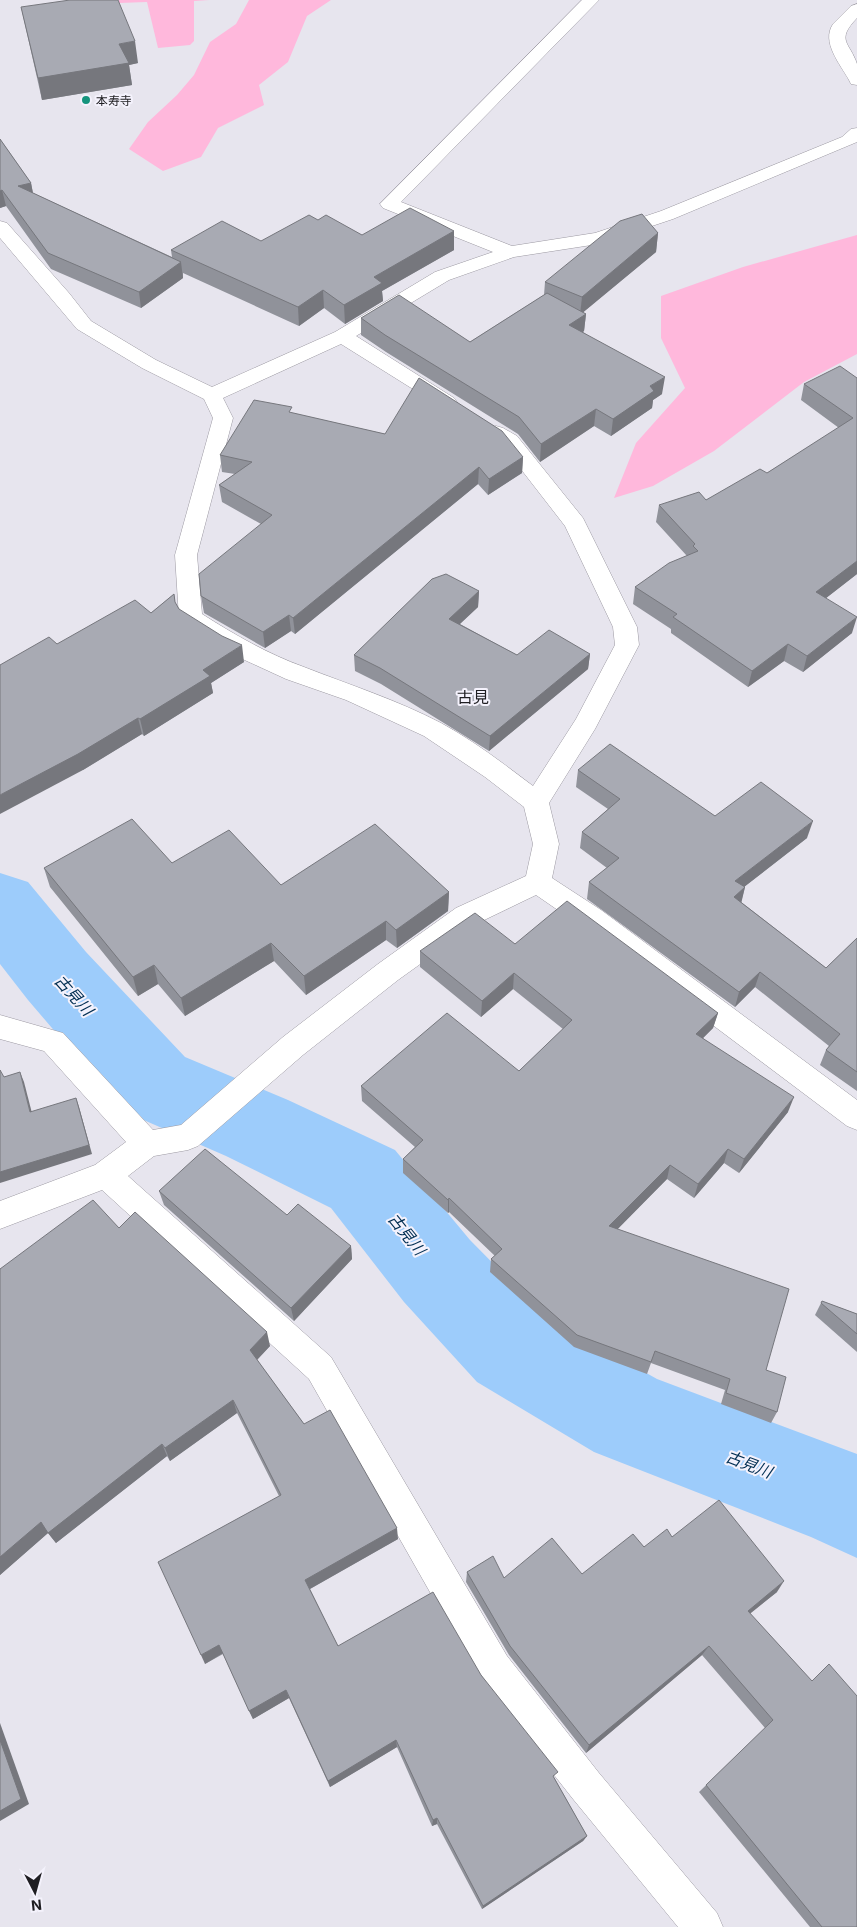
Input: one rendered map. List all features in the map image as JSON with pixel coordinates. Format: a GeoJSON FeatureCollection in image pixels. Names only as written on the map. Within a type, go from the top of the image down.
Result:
{"type":"FeatureCollection","features":[{"type":"Feature","properties":{"kind":"street"},"geometry":{"type":"LineString","coordinates":[[510,252],[390,204],[591,0]]}},
{"type":"Feature","properties":{"kind":"street"},"geometry":{"type":"LineString","coordinates":[[857,9],[839,27],[837,44],[857,80]]}},
{"type":"Feature","properties":{"kind":"street"},"geometry":{"type":"LineString","coordinates":[[212,395],[342,336],[442,276],[510,252],[598,238],[650,221],[786,168],[848,141],[857,133]]}},
{"type":"Feature","properties":{"kind":"street"},"geometry":{"type":"LineString","coordinates":[[0,227],[62,297],[84,325],[149,364],[212,395],[223,418],[186,555],[191,618],[242,649],[294,673],[355,694],[433,730],[494,770],[536,802],[546,844],[538,882]]}},
{"type":"Feature","properties":{"kind":"street"},"geometry":{"type":"LineString","coordinates":[[342,336],[510,441],[575,523],[625,627],[627,646],[586,723],[536,802]]}},
{"type":"Feature","properties":{"kind":"street"},"geometry":{"type":"LineString","coordinates":[[538,882],[591,918],[857,1117]]}},
{"type":"Feature","properties":{"kind":"street"},"geometry":{"type":"LineString","coordinates":[[0,1216],[106,1175],[147,1144],[188,1137],[293,1046],[388,972],[466,916],[538,882]]}},
{"type":"Feature","properties":{"kind":"street"},"geometry":{"type":"LineString","coordinates":[[0,1027],[53,1042],[147,1144]]}},
{"type":"Feature","properties":{"kind":"street"},"geometry":{"type":"LineString","coordinates":[[106,1175],[320,1368],[494,1670],[586,1786],[703,1927]]}},
{"type":"Feature","properties":{"kind":"shaded area"},"geometry":{"type":"Polygon","coordinates":[[[119,0],[209,0],[194,1],[194,41],[190,45],[158,48],[147,2],[119,3],[119,0]]]}},
{"type":"Feature","properties":{"kind":"shaded area"},"geometry":{"type":"Polygon","coordinates":[[[249,0],[331,0],[307,16],[288,62],[259,85],[264,105],[218,128],[201,157],[163,171],[129,149],[148,122],[177,95],[194,75],[210,42],[236,24],[249,0]]]}},
{"type":"Feature","properties":{"kind":"shaded area"},"geometry":{"type":"Polygon","coordinates":[[[857,235],[857,354],[804,382],[714,451],[653,486],[614,498],[636,443],[685,388],[661,338],[661,296],[743,267],[857,235]]]}},
{"type":"Feature","properties":{"kind":"building"},"geometry":{"type":"Polygon","coordinates":[[[70,0],[118,0],[135,41],[119,44],[129,63],[38,78],[21,7],[70,0]]]}},
{"type":"Feature","properties":{"kind":"building"},"geometry":{"type":"Polygon","coordinates":[[[0,139],[31,183],[18,186],[181,262],[139,292],[48,253],[2,190],[0,191],[0,139]]]}},
{"type":"Feature","properties":{"kind":"building"},"geometry":{"type":"Polygon","coordinates":[[[410,208],[454,231],[374,277],[382,283],[344,305],[323,290],[298,307],[171,250],[222,221],[261,241],[309,215],[318,220],[326,215],[362,235],[410,208]]]}},
{"type":"Feature","properties":{"kind":"building"},"geometry":{"type":"Polygon","coordinates":[[[642,214],[658,233],[582,297],[545,282],[620,221],[642,214]]]}},
{"type":"Feature","properties":{"kind":"building"},"geometry":{"type":"Polygon","coordinates":[[[547,293],[586,314],[569,325],[665,377],[650,386],[654,391],[613,419],[596,409],[541,444],[519,417],[385,335],[361,318],[399,295],[470,342],[547,293]]]}},
{"type":"Feature","properties":{"kind":"building"},"geometry":{"type":"Polygon","coordinates":[[[840,366],[857,378],[857,561],[816,592],[857,617],[807,656],[788,644],[752,671],[673,617],[677,614],[635,587],[669,563],[698,551],[693,546],[695,544],[659,505],[699,492],[706,500],[760,469],[767,473],[853,418],[804,384],[840,366]]]}},
{"type":"Feature","properties":{"kind":"building"},"geometry":{"type":"Polygon","coordinates":[[[419,378],[502,431],[523,457],[489,479],[479,467],[293,618],[289,615],[263,632],[201,596],[199,574],[272,515],[219,485],[252,462],[220,455],[254,400],[292,407],[289,412],[385,434],[419,378]]]}},
{"type":"Feature","properties":{"kind":"building"},"geometry":{"type":"Polygon","coordinates":[[[446,574],[479,591],[449,619],[517,655],[549,630],[590,654],[490,736],[380,668],[354,655],[432,579],[446,574]]]}},
{"type":"Feature","properties":{"kind":"building"},"geometry":{"type":"Polygon","coordinates":[[[174,594],[175,602],[179,609],[222,636],[242,645],[203,670],[210,676],[140,719],[138,718],[78,754],[0,795],[0,665],[49,637],[57,644],[135,600],[151,613],[174,594]]]}},
{"type":"Feature","properties":{"kind":"building"},"geometry":{"type":"Polygon","coordinates":[[[610,744],[715,816],[761,782],[813,821],[735,881],[745,887],[734,897],[826,968],[857,938],[857,1072],[826,1050],[840,1034],[760,972],[739,992],[589,882],[619,858],[582,832],[620,799],[578,770],[610,744]]]}},
{"type":"Feature","properties":{"kind":"building"},"geometry":{"type":"Polygon","coordinates":[[[132,819],[172,863],[229,830],[281,885],[375,824],[449,892],[396,930],[386,921],[304,976],[271,943],[181,998],[154,965],[133,977],[44,868],[132,819]]]}},
{"type":"Feature","properties":{"kind":"building"},"geometry":{"type":"Polygon","coordinates":[[[567,901],[718,1013],[696,1034],[794,1097],[744,1159],[728,1149],[698,1184],[670,1165],[609,1226],[789,1289],[766,1370],[786,1377],[777,1412],[726,1393],[730,1379],[655,1351],[651,1362],[577,1335],[491,1259],[502,1249],[449,1198],[448,1200],[403,1159],[423,1140],[361,1086],[447,1013],[519,1071],[572,1020],[514,973],[482,1001],[420,951],[475,913],[515,944],[567,901]]]}},
{"type":"Feature","properties":{"kind":"building"},"geometry":{"type":"Polygon","coordinates":[[[0,1070],[4,1077],[20,1072],[30,1112],[76,1098],[89,1145],[0,1172],[0,1070]]]}},
{"type":"Feature","properties":{"kind":"building"},"geometry":{"type":"Polygon","coordinates":[[[205,1149],[287,1215],[298,1204],[351,1246],[291,1308],[159,1191],[205,1149]]]}},
{"type":"Feature","properties":{"kind":"building"},"geometry":{"type":"Polygon","coordinates":[[[93,1200],[119,1228],[135,1212],[267,1332],[250,1350],[304,1424],[330,1410],[397,1528],[305,1580],[338,1646],[433,1592],[481,1675],[558,1772],[553,1776],[587,1836],[483,1906],[437,1818],[433,1820],[396,1740],[328,1781],[286,1690],[249,1711],[219,1645],[201,1655],[158,1562],[281,1495],[233,1400],[165,1448],[162,1444],[48,1533],[41,1522],[0,1557],[0,1269],[93,1200]]]}},
{"type":"Feature","properties":{"kind":"building"},"geometry":{"type":"Polygon","coordinates":[[[822,1301],[857,1314],[857,1334],[821,1303],[822,1301]]]}},
{"type":"Feature","properties":{"kind":"building"},"geometry":{"type":"Polygon","coordinates":[[[719,1500],[784,1581],[748,1611],[812,1681],[829,1664],[857,1696],[857,1927],[822,1927],[706,1785],[773,1720],[709,1646],[589,1745],[510,1646],[467,1572],[493,1556],[504,1578],[552,1538],[582,1574],[633,1534],[644,1547],[667,1529],[672,1537],[719,1500]]]}},
{"type":"Feature","properties":{"kind":"building"},"geometry":{"type":"Polygon","coordinates":[[[0,1740],[21,1799],[0,1811],[0,1740]]]}},
{"type":"Feature","properties":{"kind":"waterway","name":"古見川"},"geometry":{"type":"LineString","coordinates":[[0,905],[57,976],[154,1084],[257,1128],[363,1179],[437,1271],[511,1349],[629,1417],[843,1499],[857,1507]]}},
{"type":"Feature","properties":{"kind":"place","name":"本寿寺"},"geometry":{"type":"Point","coordinates":[86,100]}},
{"type":"Feature","properties":{"kind":"district","name":"古見"},"geometry":{"type":"Point","coordinates":[473,697]}}]}
